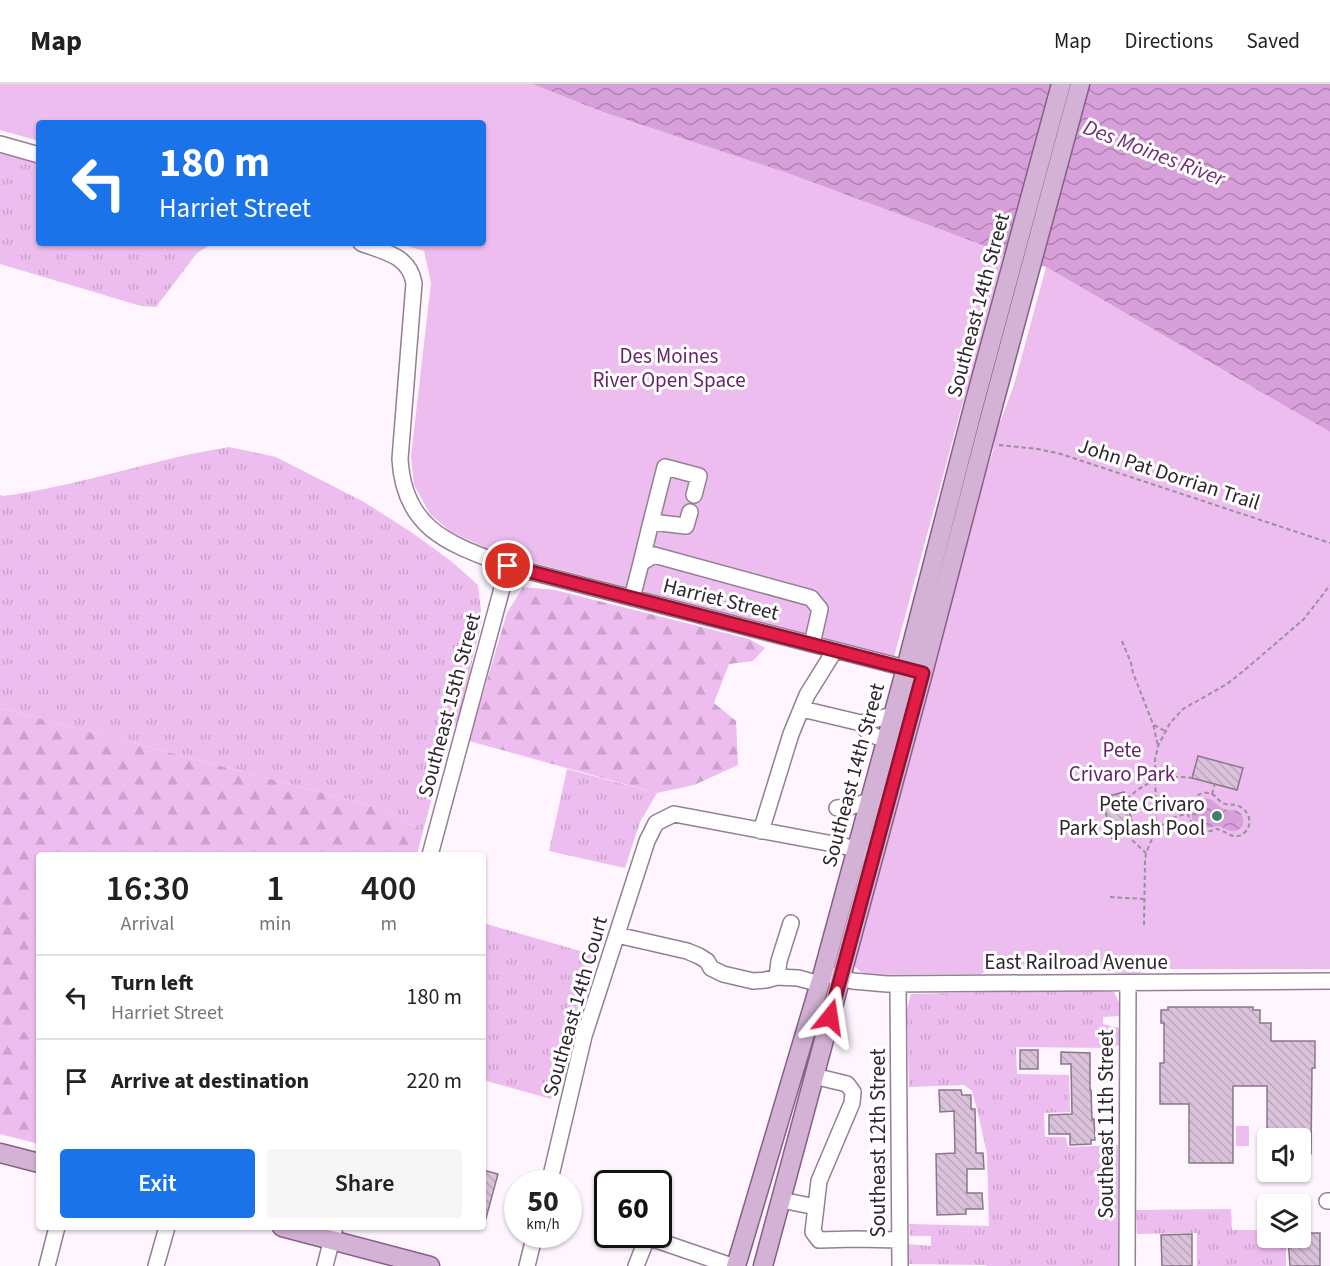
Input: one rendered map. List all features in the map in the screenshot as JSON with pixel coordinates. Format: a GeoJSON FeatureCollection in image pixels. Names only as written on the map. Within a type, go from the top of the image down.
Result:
{"type":"FeatureCollection","features":[{"type":"Feature","properties":{"kind":"main road","name":"Southeast 14th Street"},"geometry":{"type":"LineString","coordinates":[[734,1266],[827,978],[874,855],[914,671],[981,415],[1061,84]]}},
{"type":"Feature","properties":{"kind":"main road","name":"Southeast 14th Street"},"geometry":{"type":"LineString","coordinates":[[981,415],[1080,84]]}},
{"type":"Feature","properties":{"kind":"main road","name":"Southeast 14th Street"},"geometry":{"type":"LineString","coordinates":[[763,1266],[814,1076],[827,978],[856,849],[893,715],[914,671]]}},
{"type":"Feature","properties":{"kind":"main road"},"geometry":{"type":"LineString","coordinates":[[0,1153],[36,1162]]}},
{"type":"Feature","properties":{"kind":"main road"},"geometry":{"type":"LineString","coordinates":[[304,1230],[333,1234],[430,1266]]}},
{"type":"Feature","properties":{"kind":"street"},"geometry":{"type":"LineString","coordinates":[[0,144],[36,154]]}},
{"type":"Feature","properties":{"kind":"street","name":"Harriet Street"},"geometry":{"type":"LineString","coordinates":[[369,246],[402,259],[413,274],[400,459],[401,477],[406,494],[419,517],[439,535],[461,548],[508,566],[914,671]]}},
{"type":"Feature","properties":{"kind":"street"},"geometry":{"type":"LineString","coordinates":[[632,598],[665,467],[699,476],[694,495]]}},
{"type":"Feature","properties":{"kind":"street"},"geometry":{"type":"LineString","coordinates":[[651,522],[686,526],[690,512]]}},
{"type":"Feature","properties":{"kind":"street"},"geometry":{"type":"LineString","coordinates":[[641,562],[654,555],[811,598],[820,609],[812,644]]}},
{"type":"Feature","properties":{"kind":"street","name":"Southeast 15th Street"},"geometry":{"type":"LineString","coordinates":[[431,852],[508,566]]}},
{"type":"Feature","properties":{"kind":"street"},"geometry":{"type":"LineString","coordinates":[[835,650],[807,695],[761,831],[856,849],[874,855]]}},
{"type":"Feature","properties":{"kind":"street"},"geometry":{"type":"LineString","coordinates":[[802,709],[861,723],[893,715]]}},
{"type":"Feature","properties":{"kind":"street"},"geometry":{"type":"LineString","coordinates":[[861,723],[872,735],[886,740]]}},
{"type":"Feature","properties":{"kind":"street"},"geometry":{"type":"LineString","coordinates":[[837,808],[870,801]]}},
{"type":"Feature","properties":{"kind":"street","name":"Southeast 14th Court"},"geometry":{"type":"LineString","coordinates":[[552,1170],[584,1036],[647,841],[656,823],[674,814],[761,831]]}},
{"type":"Feature","properties":{"kind":"street"},"geometry":{"type":"LineString","coordinates":[[777,977],[779,962],[791,923]]}},
{"type":"Feature","properties":{"kind":"street","name":"East Railroad Avenue"},"geometry":{"type":"LineString","coordinates":[[617,935],[693,953],[707,961],[711,968],[723,974],[753,981],[777,977],[827,978],[898,984],[1330,981]]}},
{"type":"Feature","properties":{"kind":"street","name":"Southeast 11th Street"},"geometry":{"type":"LineString","coordinates":[[1127,1266],[1128,982]]}},
{"type":"Feature","properties":{"kind":"street","name":"Southeast 12th Street"},"geometry":{"type":"LineString","coordinates":[[898,984],[900,1266]]}},
{"type":"Feature","properties":{"kind":"street"},"geometry":{"type":"LineString","coordinates":[[814,1076],[847,1084],[853,1092],[852,1103],[819,1181],[813,1232],[819,1240],[900,1240]]}},
{"type":"Feature","properties":{"kind":"street"},"geometry":{"type":"LineString","coordinates":[[781,1200],[816,1207]]}},
{"type":"Feature","properties":{"kind":"street"},"geometry":{"type":"LineString","coordinates":[[46,1266],[56,1230]]}},
{"type":"Feature","properties":{"kind":"street"},"geometry":{"type":"LineString","coordinates":[[156,1266],[166,1230]]}},
{"type":"Feature","properties":{"kind":"street"},"geometry":{"type":"LineString","coordinates":[[325,1266],[333,1234]]}},
{"type":"Feature","properties":{"kind":"street"},"geometry":{"type":"LineString","coordinates":[[636,1266],[645,1244],[653,1239],[734,1266]]}},
{"type":"Feature","properties":{"kind":"street"},"geometry":{"type":"LineString","coordinates":[[527,1266],[532,1248]]}},
{"type":"Feature","properties":{"kind":"path","name":"John Pat Dorrian Trail"},"geometry":{"type":"LineString","coordinates":[[996,445],[1061,454],[1330,543]]}},
{"type":"Feature","properties":{"kind":"path"},"geometry":{"type":"LineString","coordinates":[[1144,925],[1146,853],[1155,832],[1157,808],[1155,760],[1165,731],[1183,710],[1227,684],[1304,619],[1330,585]]}},
{"type":"Feature","properties":{"kind":"path"},"geometry":{"type":"LineString","coordinates":[[1122,641],[1127,650],[1132,673],[1153,724],[1158,746]]}},
{"type":"Feature","properties":{"kind":"path"},"geometry":{"type":"LineString","coordinates":[[1153,724],[1165,731]]}},
{"type":"Feature","properties":{"kind":"path"},"geometry":{"type":"LineString","coordinates":[[1127,799],[1155,780],[1174,776],[1192,778]]}},
{"type":"Feature","properties":{"kind":"path"},"geometry":{"type":"LineString","coordinates":[[1212,794],[1215,783]]}},
{"type":"Feature","properties":{"kind":"path"},"geometry":{"type":"LineString","coordinates":[[1205,792],[1212,794],[1222,803],[1236,805],[1247,812],[1249,819],[1247,830],[1234,836],[1217,829],[1206,831],[1199,829],[1193,825],[1188,814],[1188,807],[1197,795],[1205,792]]}},
{"type":"Feature","properties":{"kind":"path"},"geometry":{"type":"LineString","coordinates":[[1155,832],[1168,820],[1188,814]]}},
{"type":"Feature","properties":{"kind":"path"},"geometry":{"type":"LineString","coordinates":[[1128,834],[1146,853]]}},
{"type":"Feature","properties":{"kind":"path"},"geometry":{"type":"LineString","coordinates":[[1110,897],[1144,899]]}},
{"type":"Feature","properties":{"kind":"green space","name":"Des Moines River Open Space"},"geometry":{"type":"Polygon","coordinates":[[[0,84],[532,84],[603,112],[787,173],[1004,255],[894,657],[500,554],[451,532],[430,514],[414,485],[411,456],[431,283],[424,251],[407,246],[486,246],[486,120],[36,120],[36,140],[0,130],[0,84]]]}},
{"type":"Feature","properties":{"kind":"green space"},"geometry":{"type":"Polygon","coordinates":[[[0,149],[36,159],[36,246],[208,246],[197,253],[156,307],[141,306],[0,264],[0,149]]]}},
{"type":"Feature","properties":{"kind":"green space","name":"Pete Crivaro Park"},"geometry":{"type":"Polygon","coordinates":[[[1046,267],[1330,432],[1330,969],[1160,969],[1131,974],[1102,969],[992,969],[980,974],[873,975],[861,972],[855,967],[854,958],[993,451],[998,419],[1001,420],[1014,385],[1046,267]]]}},
{"type":"Feature","properties":{"kind":"green space"},"geometry":{"type":"Polygon","coordinates":[[[229,447],[276,457],[364,502],[451,561],[478,585],[482,620],[472,661],[466,706],[449,735],[423,831],[384,809],[0,708],[0,495],[32,492],[172,458],[229,447]]]}},
{"type":"Feature","properties":{"kind":"green space"},"geometry":{"type":"Polygon","coordinates":[[[523,587],[555,590],[749,639],[765,648],[753,661],[729,664],[714,703],[736,721],[738,765],[694,785],[657,793],[469,741],[507,613],[523,587]]]}},
{"type":"Feature","properties":{"kind":"green space"},"geometry":{"type":"Polygon","coordinates":[[[0,708],[384,809],[423,831],[418,852],[36,852],[36,1143],[0,1134],[0,708]]]}},
{"type":"Feature","properties":{"kind":"green space"},"geometry":{"type":"Polygon","coordinates":[[[567,769],[657,793],[640,822],[625,868],[549,851],[567,769]]]}},
{"type":"Feature","properties":{"kind":"green space"},"geometry":{"type":"Polygon","coordinates":[[[486,924],[594,955],[551,1099],[486,1081],[486,924]]]}},
{"type":"Feature","properties":{"kind":"green space"},"geometry":{"type":"Polygon","coordinates":[[[1103,989],[1114,992],[1120,1005],[1119,1016],[1103,1017],[1103,1024],[1120,1028],[1119,1045],[1109,1048],[1016,1047],[1017,1074],[1069,1075],[1070,1112],[1044,1113],[1045,1137],[1066,1137],[1068,1147],[1118,1145],[1118,1266],[908,1264],[908,1244],[931,1246],[931,1236],[910,1236],[909,1224],[989,1226],[987,1154],[972,1091],[964,1085],[909,1087],[907,1009],[911,994],[1103,989]]]}},
{"type":"Feature","properties":{"kind":"green space"},"geometry":{"type":"Polygon","coordinates":[[[1236,1126],[1249,1126],[1249,1146],[1236,1146],[1236,1126]]]}},
{"type":"Feature","properties":{"kind":"green space"},"geometry":{"type":"Polygon","coordinates":[[[1231,1209],[1232,1230],[1257,1230],[1257,1248],[1286,1248],[1286,1266],[1197,1266],[1197,1233],[1137,1234],[1136,1210],[1231,1209]]]}},
{"type":"Feature","properties":{"kind":"water","name":"Des Moines River"},"geometry":{"type":"Polygon","coordinates":[[[532,84],[1330,84],[1330,432],[1046,267],[1004,255],[787,173],[603,112],[532,84]]]}},
{"type":"Feature","properties":{"kind":"water","name":"Pete Crivaro Park Splash Pool"},"geometry":{"type":"Polygon","coordinates":[[[1204,798],[1224,809],[1240,812],[1243,825],[1238,830],[1232,831],[1220,826],[1204,828],[1196,824],[1193,821],[1192,812],[1196,804],[1204,798]]]}},
{"type":"Feature","properties":{"kind":"building"},"geometry":{"type":"Polygon","coordinates":[[[1198,756],[1243,768],[1237,790],[1192,778],[1198,756]]]}},
{"type":"Feature","properties":{"kind":"building"},"geometry":{"type":"Polygon","coordinates":[[[1124,792],[1135,832],[1112,838],[1102,798],[1124,792]]]}},
{"type":"Feature","properties":{"kind":"building"},"geometry":{"type":"Polygon","coordinates":[[[1168,1007],[1253,1007],[1253,1010],[1260,1010],[1260,1023],[1271,1023],[1271,1041],[1315,1041],[1315,1068],[1312,1068],[1311,1154],[1311,1128],[1267,1128],[1267,1086],[1233,1086],[1233,1163],[1189,1163],[1189,1104],[1160,1104],[1160,1063],[1164,1063],[1164,1023],[1161,1023],[1161,1010],[1168,1010],[1168,1007]]]}},
{"type":"Feature","properties":{"kind":"building"},"geometry":{"type":"Polygon","coordinates":[[[1020,1050],[1038,1050],[1038,1069],[1020,1069],[1020,1050]]]}},
{"type":"Feature","properties":{"kind":"building"},"geometry":{"type":"Polygon","coordinates":[[[1061,1052],[1090,1053],[1090,1090],[1095,1140],[1091,1140],[1091,1144],[1070,1145],[1070,1134],[1049,1134],[1049,1115],[1072,1114],[1071,1064],[1061,1064],[1061,1052]]]}},
{"type":"Feature","properties":{"kind":"building"},"geometry":{"type":"Polygon","coordinates":[[[939,1090],[961,1090],[962,1095],[971,1095],[971,1109],[975,1109],[976,1153],[983,1153],[984,1169],[967,1169],[967,1193],[982,1193],[983,1209],[966,1209],[966,1214],[937,1215],[936,1154],[955,1153],[954,1111],[940,1112],[939,1090]]]}},
{"type":"Feature","properties":{"kind":"building"},"geometry":{"type":"Polygon","coordinates":[[[486,1171],[498,1174],[486,1218],[486,1171]]]}},
{"type":"Feature","properties":{"kind":"building"},"geometry":{"type":"Polygon","coordinates":[[[1311,1233],[1320,1233],[1320,1266],[1290,1266],[1289,1248],[1311,1248],[1311,1233]]]}},
{"type":"Feature","properties":{"kind":"building"},"geometry":{"type":"Polygon","coordinates":[[[1192,1234],[1192,1266],[1162,1266],[1161,1235],[1192,1234]]]}},
{"type":"Feature","properties":{"kind":"place","name":"Pete Crivaro Park Splash Pool"},"geometry":{"type":"Point","coordinates":[1217,816]}},
{"type":"Feature","properties":{"kind":"route"},"geometry":{"type":"LineString","coordinates":[[508,566],[923,673],[830,1017]]}}]}
